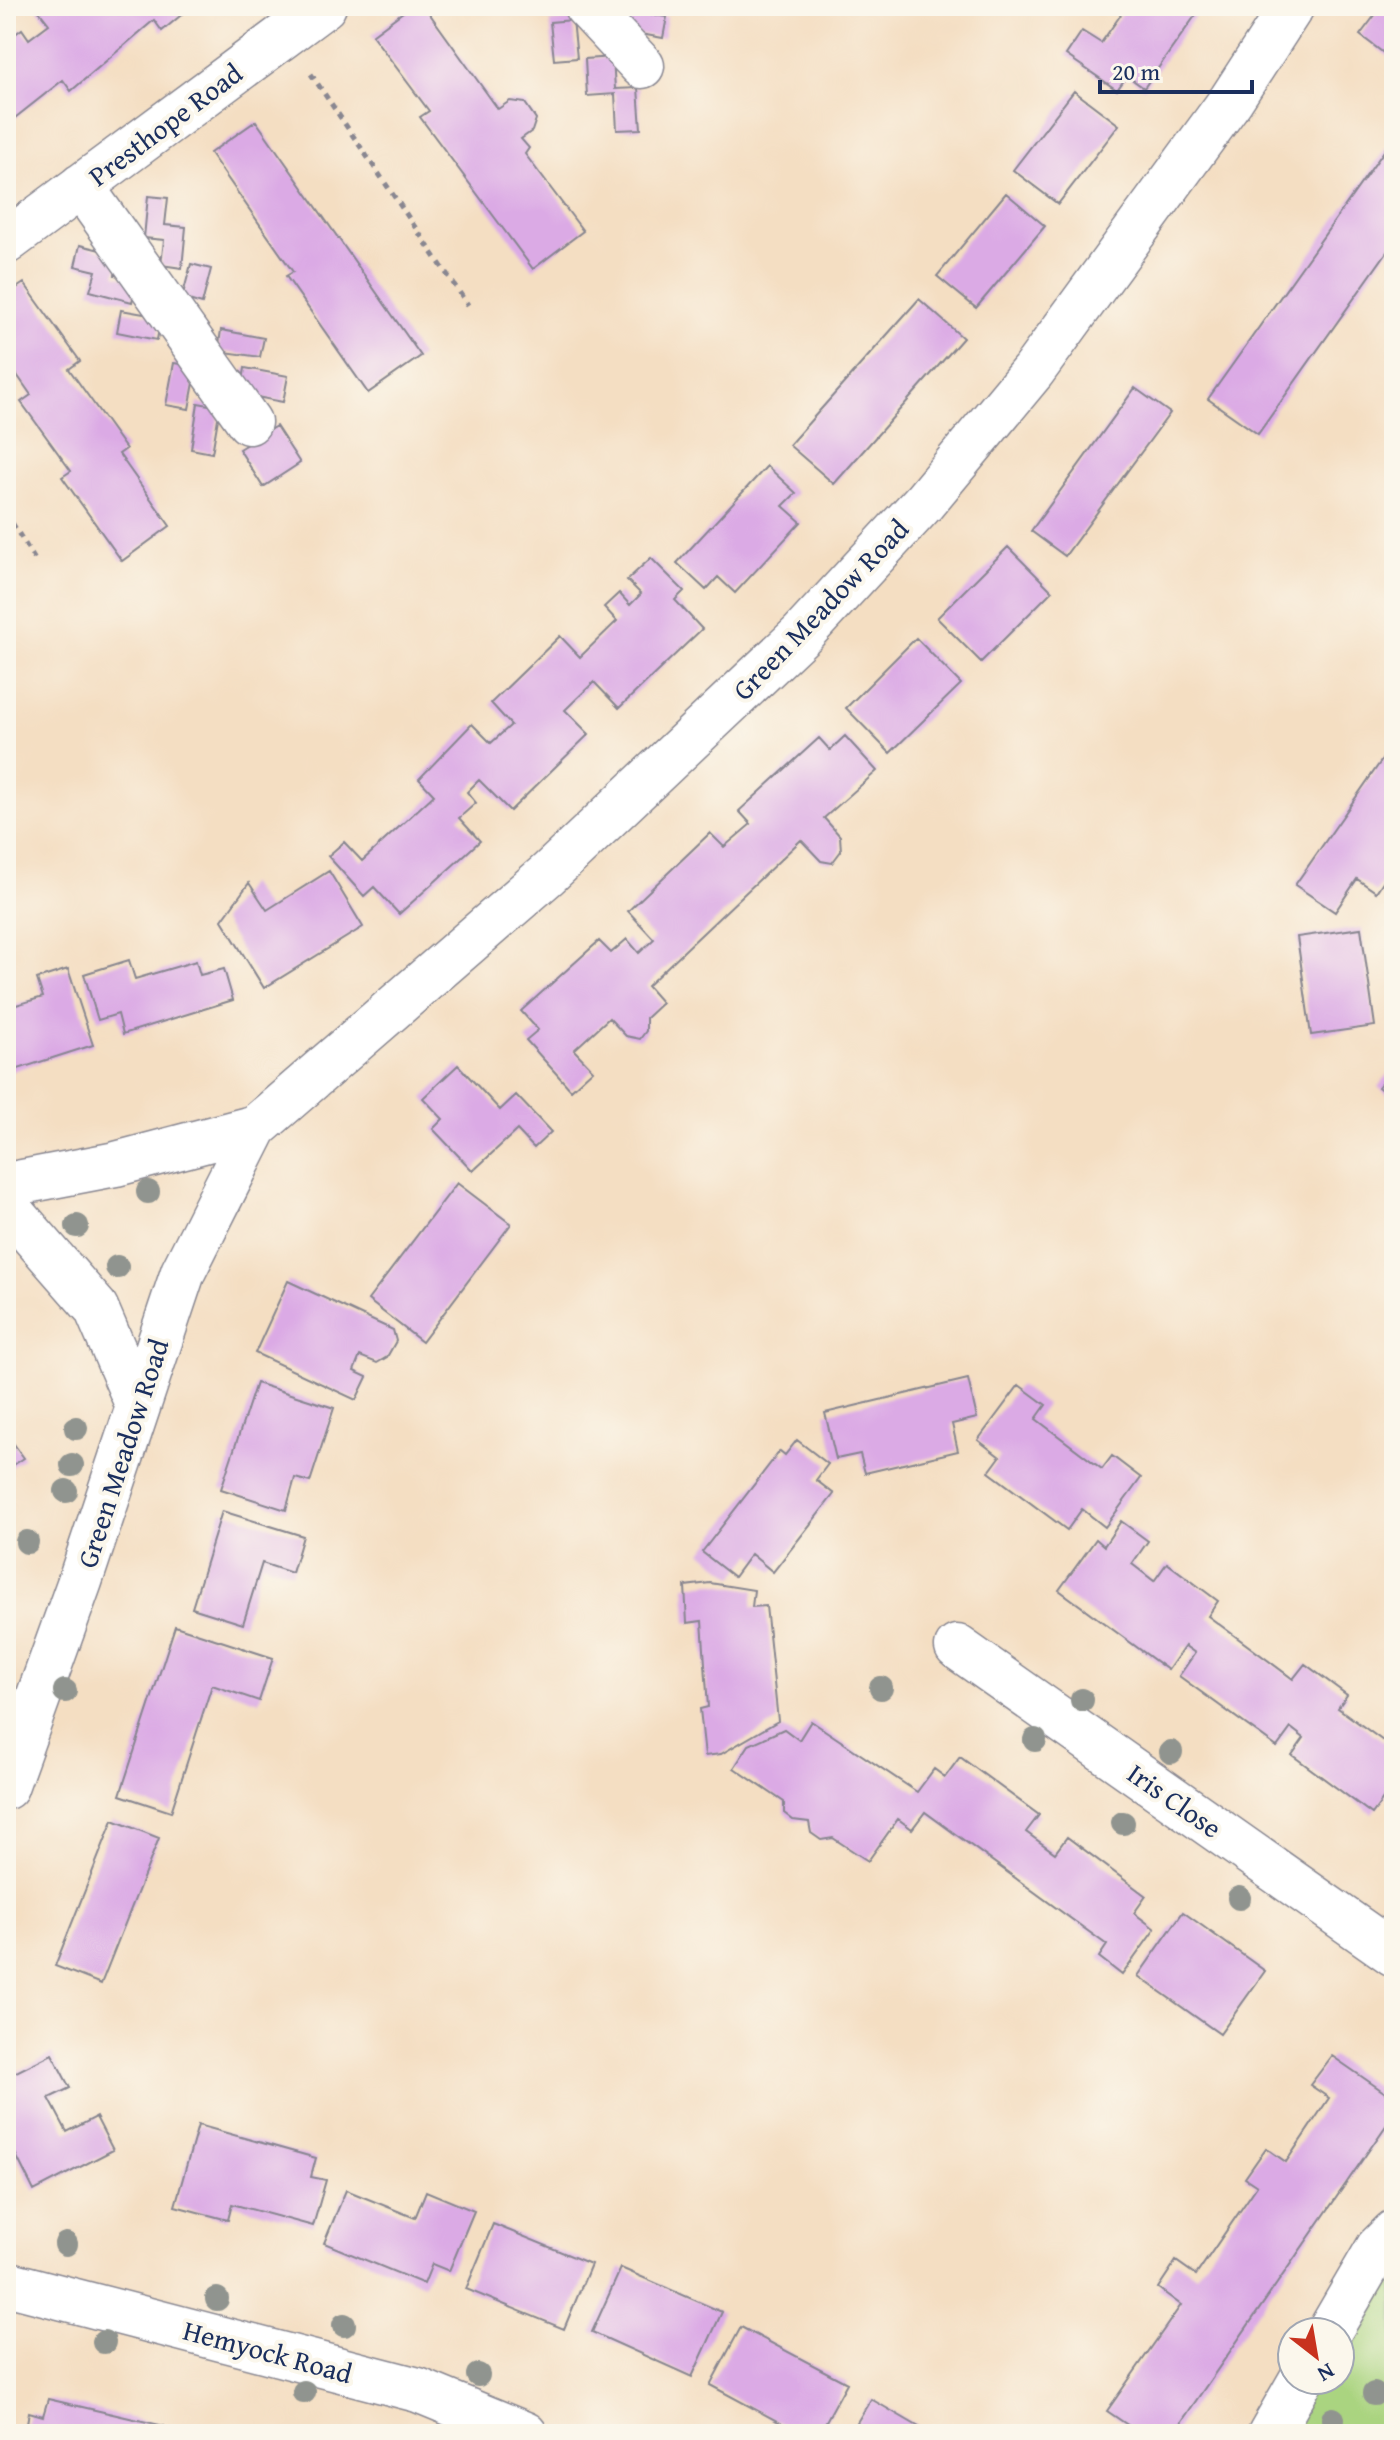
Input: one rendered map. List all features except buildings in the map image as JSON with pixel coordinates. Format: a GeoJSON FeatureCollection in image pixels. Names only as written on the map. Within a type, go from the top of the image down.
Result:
{"type":"FeatureCollection","features":[{"type":"Feature","properties":{"kind":"street","name":"Presthope Road"},"geometry":{"type":"LineString","coordinates":[[6,242],[324,6]]}},
{"type":"Feature","properties":{"kind":"street"},"geometry":{"type":"LineString","coordinates":[[586,6],[642,66]]}},
{"type":"Feature","properties":{"kind":"street","name":"Green Meadow Road"},"geometry":{"type":"LineString","coordinates":[[6,1787],[80,1581],[183,1272],[256,1127],[560,863],[802,634],[924,502],[1033,371],[1231,100],[1292,6]]}},
{"type":"Feature","properties":{"kind":"street"},"geometry":{"type":"LineString","coordinates":[[81,186],[249,422]]}},
{"type":"Feature","properties":{"kind":"street","name":"Green Meadow Road"},"geometry":{"type":"LineString","coordinates":[[6,1185],[116,1164],[256,1127]]}},
{"type":"Feature","properties":{"kind":"street"},"geometry":{"type":"LineString","coordinates":[[6,1205],[96,1308],[138,1406]]}},
{"type":"Feature","properties":{"kind":"street","name":"Iris Close"},"geometry":{"type":"LineString","coordinates":[[957,1647],[1394,1954]]}},
{"type":"Feature","properties":{"kind":"street"},"geometry":{"type":"LineString","coordinates":[[1338,2316],[1378,2248],[1394,2232]]}},
{"type":"Feature","properties":{"kind":"street","name":"Hemyock Road"},"geometry":{"type":"LineString","coordinates":[[6,2283],[418,2390],[525,2434]]}},
{"type":"Feature","properties":{"kind":"street"},"geometry":{"type":"LineString","coordinates":[[1270,2434],[1292,2396]]}},
{"type":"Feature","properties":{"kind":"path"},"geometry":{"type":"LineString","coordinates":[[284,35],[468,305]]}},
{"type":"Feature","properties":{"kind":"path"},"geometry":{"type":"LineString","coordinates":[[6,513],[35,560]]}},
{"type":"Feature","properties":{"kind":"green space"},"geometry":{"type":"Polygon","coordinates":[[[1394,2242],[1394,2434],[1281,2434],[1303,2396],[1356,2396],[1356,2316],[1350,2316],[1394,2242]]]}}]}
